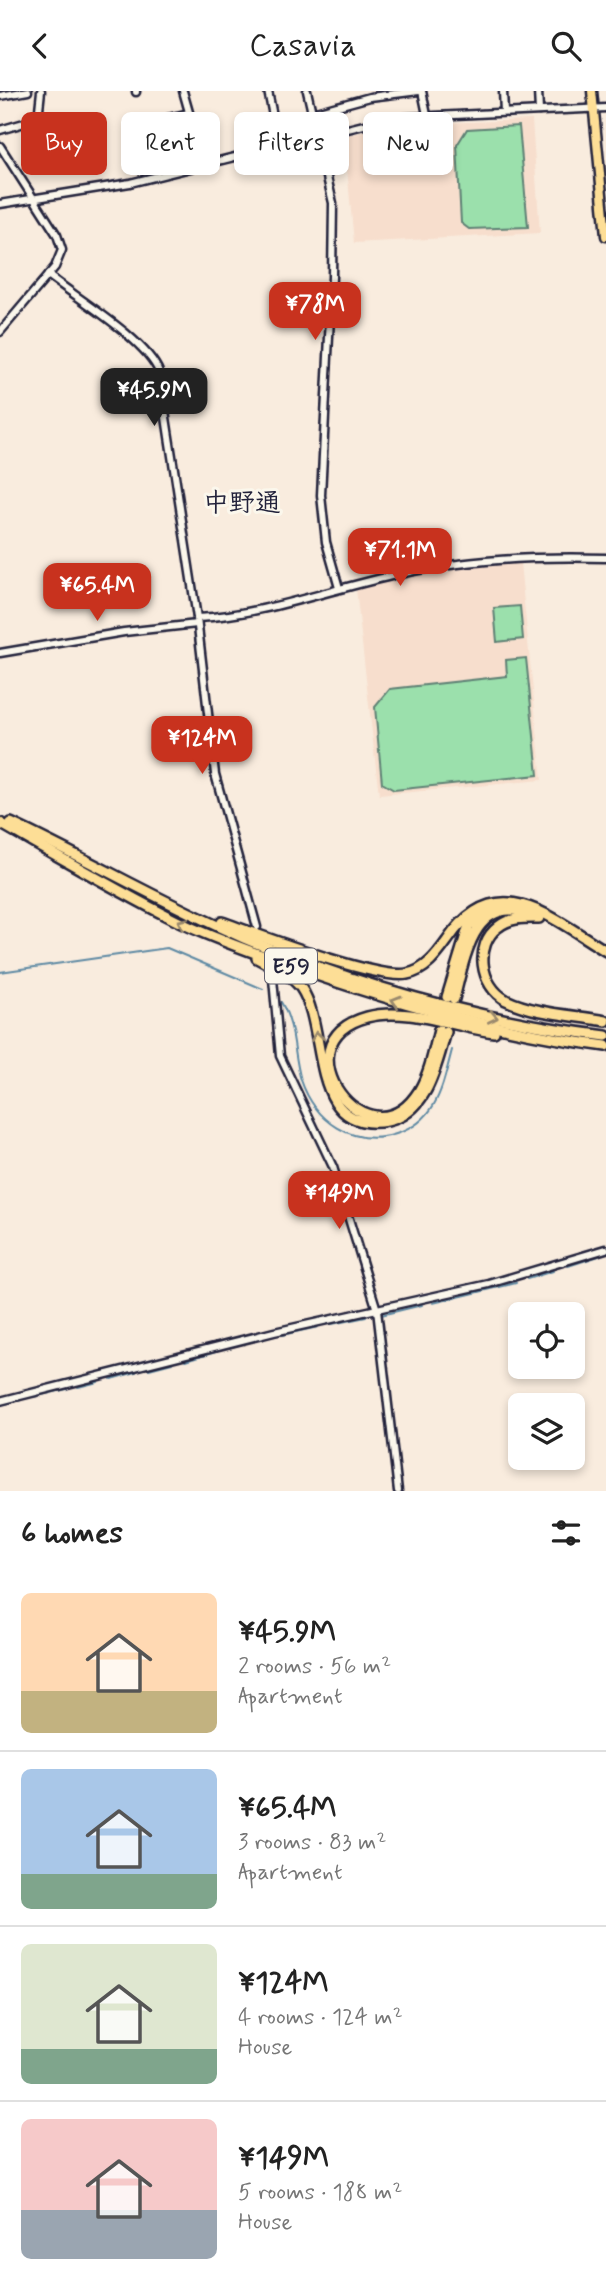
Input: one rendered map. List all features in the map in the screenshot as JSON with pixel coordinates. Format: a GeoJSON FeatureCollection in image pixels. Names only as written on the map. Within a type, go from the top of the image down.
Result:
{"type":"FeatureCollection","features":[{"type":"Feature","properties":{"kind":"highway","name":"E59"},"geometry":{"type":"LineString","coordinates":[[0,820],[244,937],[369,983],[491,1017],[606,1036]]}},
{"type":"Feature","properties":{"kind":"highway","name":"E59"},"geometry":{"type":"LineString","coordinates":[[0,820],[178,921],[239,947],[355,989],[423,1009],[500,1028],[606,1046]]}},
{"type":"Feature","properties":{"kind":"highway"},"geometry":{"type":"LineString","coordinates":[[152,895],[247,931],[366,969],[399,975],[425,967],[457,926],[476,908],[499,901],[516,902],[546,915],[606,951]]}},
{"type":"Feature","properties":{"kind":"highway"},"geometry":{"type":"LineString","coordinates":[[516,902],[496,906],[469,925],[451,998],[473,932],[494,914],[511,910],[539,918],[606,958]]}},
{"type":"Feature","properties":{"kind":"highway"},"geometry":{"type":"LineString","coordinates":[[539,918],[508,921],[491,934],[486,942],[483,960],[487,980],[504,999],[520,1005],[606,1021]]}},
{"type":"Feature","properties":{"kind":"highway"},"geometry":{"type":"LineString","coordinates":[[239,947],[299,986],[313,1012],[325,1083],[341,1108],[354,1116],[386,1121],[412,1109],[429,1085],[443,1031],[419,1092],[400,1109],[385,1115],[369,1114],[355,1110],[335,1091],[328,1064],[331,1049],[345,1028],[367,1017],[397,1015],[485,1031],[583,1043]]}},
{"type":"Feature","properties":{"kind":"main road"},"geometry":{"type":"LineString","coordinates":[[592,91],[602,147],[606,236]]}},
{"type":"Feature","properties":{"kind":"street"},"geometry":{"type":"LineString","coordinates":[[0,96],[28,91]]}},
{"type":"Feature","properties":{"kind":"street"},"geometry":{"type":"LineString","coordinates":[[0,129],[38,119],[41,91]]}},
{"type":"Feature","properties":{"kind":"street"},"geometry":{"type":"LineString","coordinates":[[183,91],[189,112]]}},
{"type":"Feature","properties":{"kind":"street"},"geometry":{"type":"LineString","coordinates":[[268,91],[272,112]]}},
{"type":"Feature","properties":{"kind":"street"},"geometry":{"type":"LineString","coordinates":[[307,91],[312,112]]}},
{"type":"Feature","properties":{"kind":"street"},"geometry":{"type":"LineString","coordinates":[[316,112],[370,97],[420,91],[426,112]]}},
{"type":"Feature","properties":{"kind":"street"},"geometry":{"type":"LineString","coordinates":[[503,91],[504,112]]}},
{"type":"Feature","properties":{"kind":"street"},"geometry":{"type":"LineString","coordinates":[[538,91],[539,111]]}},
{"type":"Feature","properties":{"kind":"street"},"geometry":{"type":"LineString","coordinates":[[453,114],[606,108]]}},
{"type":"Feature","properties":{"kind":"street"},"geometry":{"type":"LineString","coordinates":[[0,146],[3,158],[33,199],[61,245],[60,260],[0,332]]}},
{"type":"Feature","properties":{"kind":"street"},"geometry":{"type":"LineString","coordinates":[[0,204],[130,183],[163,175]]}},
{"type":"Feature","properties":{"kind":"street"},"geometry":{"type":"LineString","coordinates":[[326,175],[332,204],[332,277],[321,495],[326,542],[339,588]]}},
{"type":"Feature","properties":{"kind":"street"},"geometry":{"type":"LineString","coordinates":[[48,275],[90,304],[156,364],[197,621],[215,774],[257,927]]}},
{"type":"Feature","properties":{"kind":"street"},"geometry":{"type":"LineString","coordinates":[[0,653],[239,613],[449,564],[517,558],[606,558]]}},
{"type":"Feature","properties":{"kind":"street"},"geometry":{"type":"LineString","coordinates":[[273,979],[279,1056],[333,1167],[377,1310],[398,1491]]}},
{"type":"Feature","properties":{"kind":"street"},"geometry":{"type":"LineString","coordinates":[[0,1401],[274,1332],[489,1285],[606,1249]]}},
{"type":"Feature","properties":{"kind":"shaded area"},"geometry":{"type":"Polygon","coordinates":[[[532,120],[540,233],[354,243],[348,175],[349,135],[363,132],[363,175],[453,175],[453,122],[532,120]]]}},
{"type":"Feature","properties":{"kind":"shaded area"},"geometry":{"type":"Polygon","coordinates":[[[520,563],[542,780],[379,795],[356,589],[439,571],[520,563]]]}},
{"type":"Feature","properties":{"kind":"green space"},"geometry":{"type":"Polygon","coordinates":[[[519,126],[528,227],[469,229],[461,223],[457,145],[467,129],[519,126]]]}},
{"type":"Feature","properties":{"kind":"green space"},"geometry":{"type":"Polygon","coordinates":[[[520,606],[523,639],[497,642],[494,608],[520,606]]]}},
{"type":"Feature","properties":{"kind":"green space"},"geometry":{"type":"Polygon","coordinates":[[[526,658],[538,775],[394,790],[382,783],[375,707],[390,689],[507,676],[506,660],[526,658]]]}},
{"type":"Feature","properties":{"kind":"waterway"},"geometry":{"type":"LineString","coordinates":[[0,972],[167,948],[263,989]]}},
{"type":"Feature","properties":{"kind":"waterway"},"geometry":{"type":"LineString","coordinates":[[281,1002],[289,1021],[298,1070],[307,1095],[326,1119],[351,1134],[380,1137],[396,1134],[421,1121],[441,1090],[452,1050]]}},
{"type":"Feature","properties":{"kind":"waterway"},"geometry":{"type":"LineString","coordinates":[[568,1266],[599,1256]]}},
{"type":"Feature","properties":{"kind":"waterway"},"geometry":{"type":"LineString","coordinates":[[527,1279],[553,1271]]}},
{"type":"Feature","properties":{"kind":"waterway"},"geometry":{"type":"LineString","coordinates":[[433,1303],[516,1283]]}},
{"type":"Feature","properties":{"kind":"waterway"},"geometry":{"type":"LineString","coordinates":[[381,1315],[422,1305]]}},
{"type":"Feature","properties":{"kind":"waterway"},"geometry":{"type":"LineString","coordinates":[[332,1324],[366,1317]]}},
{"type":"Feature","properties":{"kind":"waterway"},"geometry":{"type":"LineString","coordinates":[[282,1335],[318,1327]]}},
{"type":"Feature","properties":{"kind":"waterway"},"geometry":{"type":"LineString","coordinates":[[227,1348],[269,1337]]}},
{"type":"Feature","properties":{"kind":"waterway"},"geometry":{"type":"LineString","coordinates":[[186,1360],[217,1351]]}},
{"type":"Feature","properties":{"kind":"waterway"},"geometry":{"type":"LineString","coordinates":[[149,1369],[172,1363]]}},
{"type":"Feature","properties":{"kind":"waterway"},"geometry":{"type":"LineString","coordinates":[[111,1379],[136,1372]]}},
{"type":"Feature","properties":{"kind":"waterway"},"geometry":{"type":"LineString","coordinates":[[78,1387],[98,1382]]}},
{"type":"Feature","properties":{"kind":"waterway"},"geometry":{"type":"LineString","coordinates":[[33,1397],[67,1389]]}},
{"type":"Feature","properties":{"kind":"waterway"},"geometry":{"type":"LineString","coordinates":[[0,1405],[21,1400]]}},
{"type":"Feature","properties":{"kind":"district","name":"中野通"},"geometry":{"type":"Point","coordinates":[242,502]}}]}
